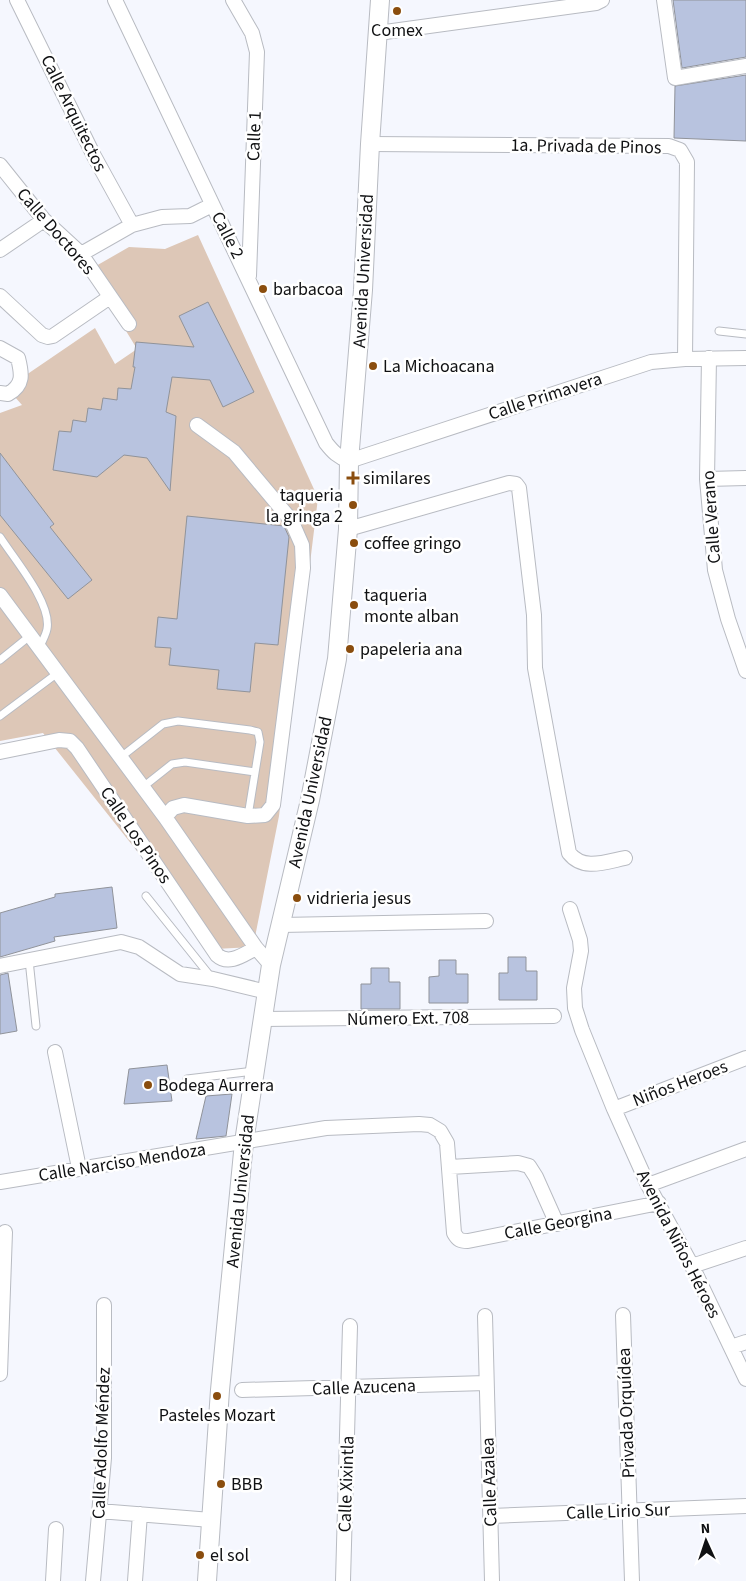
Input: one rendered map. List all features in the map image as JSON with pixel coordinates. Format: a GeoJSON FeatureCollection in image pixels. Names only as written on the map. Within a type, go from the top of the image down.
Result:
{"type":"FeatureCollection","features":[{"type":"Feature","properties":{"kind":"street","name":"Calle Arquitectos"},"geometry":{"type":"LineString","coordinates":[[17,0],[94,156],[132,225]]}},
{"type":"Feature","properties":{"kind":"street","name":"Calle 2"},"geometry":{"type":"LineString","coordinates":[[115,0],[212,204],[249,277],[326,443],[332,452],[349,462]]}},
{"type":"Feature","properties":{"kind":"street","name":"Calle 1"},"geometry":{"type":"LineString","coordinates":[[233,0],[252,33],[257,52],[249,277]]}},
{"type":"Feature","properties":{"kind":"street","name":"Avenida Universidad"},"geometry":{"type":"LineString","coordinates":[[207,1581],[220,1390],[244,1142],[254,1071],[271,965],[310,800],[337,659],[348,529],[349,462],[363,290],[370,144],[380,0]]}},
{"type":"Feature","properties":{"kind":"street"},"geometry":{"type":"LineString","coordinates":[[378,33],[596,3],[602,0]]}},
{"type":"Feature","properties":{"kind":"street"},"geometry":{"type":"LineString","coordinates":[[664,0],[675,78],[746,66]]}},
{"type":"Feature","properties":{"kind":"street","name":"1a. Privada de Pinos"},"geometry":{"type":"LineString","coordinates":[[370,144],[669,146],[680,150],[687,162],[685,358]]}},
{"type":"Feature","properties":{"kind":"street","name":"Calle Doctores"},"geometry":{"type":"LineString","coordinates":[[0,165],[44,220],[81,254],[129,324]]}},
{"type":"Feature","properties":{"kind":"street"},"geometry":{"type":"LineString","coordinates":[[81,254],[132,225],[162,217],[190,216],[212,204]]}},
{"type":"Feature","properties":{"kind":"street"},"geometry":{"type":"LineString","coordinates":[[0,250],[44,220]]}},
{"type":"Feature","properties":{"kind":"street"},"geometry":{"type":"LineString","coordinates":[[0,296],[42,335],[48,337],[53,336],[110,297]]}},
{"type":"Feature","properties":{"kind":"street"},"geometry":{"type":"LineString","coordinates":[[0,348],[18,358],[22,375],[15,390],[8,394],[0,393]]}},
{"type":"Feature","properties":{"kind":"street","name":"Calle Primavera"},"geometry":{"type":"LineString","coordinates":[[349,462],[651,362],[685,358],[746,358]]}},
{"type":"Feature","properties":{"kind":"street","name":"Calle Verano"},"geometry":{"type":"LineString","coordinates":[[709,358],[707,479],[714,570],[746,671]]}},
{"type":"Feature","properties":{"kind":"street"},"geometry":{"type":"LineString","coordinates":[[165,817],[173,808],[184,805],[248,816],[265,815],[273,805],[303,568],[302,545],[291,520],[234,452],[197,425]]}},
{"type":"Feature","properties":{"kind":"street"},"geometry":{"type":"LineString","coordinates":[[707,479],[746,478]]}},
{"type":"Feature","properties":{"kind":"street"},"geometry":{"type":"LineString","coordinates":[[348,529],[509,483],[516,484],[534,615],[535,668],[569,852],[575,860],[587,865],[625,858]]}},
{"type":"Feature","properties":{"kind":"street"},"geometry":{"type":"LineString","coordinates":[[2,603],[31,635],[59,672],[165,817],[256,948],[271,965]]}},
{"type":"Feature","properties":{"kind":"street","name":"Calle Los Pinos"},"geometry":{"type":"LineString","coordinates":[[0,752],[59,740],[70,741],[77,748],[217,954],[221,958],[231,960],[256,948]]}},
{"type":"Feature","properties":{"kind":"street","name":"Avenida Niños Héroes"},"geometry":{"type":"LineString","coordinates":[[570,909],[580,940],[581,951],[574,988],[575,1008],[582,1030],[614,1109],[648,1185],[692,1266],[746,1379]]}},
{"type":"Feature","properties":{"kind":"street"},"geometry":{"type":"LineString","coordinates":[[281,925],[486,921]]}},
{"type":"Feature","properties":{"kind":"street"},"geometry":{"type":"LineString","coordinates":[[0,966],[121,942],[139,947],[180,974],[213,979],[267,992]]}},
{"type":"Feature","properties":{"kind":"street","name":"Número Ext. 708"},"geometry":{"type":"LineString","coordinates":[[262,1020],[554,1016]]}},
{"type":"Feature","properties":{"kind":"street"},"geometry":{"type":"LineString","coordinates":[[55,1052],[79,1168]]}},
{"type":"Feature","properties":{"kind":"street","name":"Niños Heroes"},"geometry":{"type":"LineString","coordinates":[[614,1109],[746,1058]]}},
{"type":"Feature","properties":{"kind":"street","name":"Calle Narciso Mendoza"},"geometry":{"type":"LineString","coordinates":[[0,1182],[326,1128],[430,1125],[444,1136],[447,1143],[453,1224],[454,1233],[457,1238]]}},
{"type":"Feature","properties":{"kind":"street"},"geometry":{"type":"LineString","coordinates":[[648,1185],[746,1149]]}},
{"type":"Feature","properties":{"kind":"street"},"geometry":{"type":"LineString","coordinates":[[450,1167],[518,1163],[528,1166],[536,1177],[557,1224]]}},
{"type":"Feature","properties":{"kind":"street","name":"Calle Georgina"},"geometry":{"type":"LineString","coordinates":[[457,1238],[468,1241],[659,1203]]}},
{"type":"Feature","properties":{"kind":"street"},"geometry":{"type":"LineString","coordinates":[[0,1374],[5,1232]]}},
{"type":"Feature","properties":{"kind":"street"},"geometry":{"type":"LineString","coordinates":[[692,1266],[746,1248]]}},
{"type":"Feature","properties":{"kind":"street","name":"Calle Adolfo Méndez"},"geometry":{"type":"LineString","coordinates":[[94,1581],[104,1458],[104,1305]]}},
{"type":"Feature","properties":{"kind":"street","name":"Privada Orquídea"},"geometry":{"type":"LineString","coordinates":[[622,1315],[632,1581]]}},
{"type":"Feature","properties":{"kind":"street","name":"Calle Azalea"},"geometry":{"type":"LineString","coordinates":[[485,1316],[492,1581]]}},
{"type":"Feature","properties":{"kind":"street","name":"Calle Xixintla"},"geometry":{"type":"LineString","coordinates":[[343,1581],[350,1326]]}},
{"type":"Feature","properties":{"kind":"street"},"geometry":{"type":"LineString","coordinates":[[731,1347],[746,1342]]}},
{"type":"Feature","properties":{"kind":"street","name":"Calle Azucena"},"geometry":{"type":"LineString","coordinates":[[242,1390],[486,1383]]}},
{"type":"Feature","properties":{"kind":"street","name":"Calle Lirio Sur"},"geometry":{"type":"LineString","coordinates":[[491,1516],[746,1506]]}},
{"type":"Feature","properties":{"kind":"street"},"geometry":{"type":"LineString","coordinates":[[99,1511],[211,1520]]}},
{"type":"Feature","properties":{"kind":"street"},"geometry":{"type":"LineString","coordinates":[[135,1581],[140,1514]]}},
{"type":"Feature","properties":{"kind":"street"},"geometry":{"type":"LineString","coordinates":[[53,1581],[56,1529]]}},
{"type":"Feature","properties":{"kind":"lane"},"geometry":{"type":"LineString","coordinates":[[719,331],[746,334]]}},
{"type":"Feature","properties":{"kind":"lane"},"geometry":{"type":"LineString","coordinates":[[0,538],[39,595],[46,613],[47,630],[40,647]]}},
{"type":"Feature","properties":{"kind":"lane"},"geometry":{"type":"LineString","coordinates":[[0,660],[31,635]]}},
{"type":"Feature","properties":{"kind":"lane"},"geometry":{"type":"LineString","coordinates":[[0,716],[59,672]]}},
{"type":"Feature","properties":{"kind":"lane"},"geometry":{"type":"LineString","coordinates":[[121,757],[163,724],[178,721],[258,732],[260,742],[248,816]]}},
{"type":"Feature","properties":{"kind":"lane"},"geometry":{"type":"LineString","coordinates":[[143,787],[172,764],[186,762],[255,772]]}},
{"type":"Feature","properties":{"kind":"lane"},"geometry":{"type":"LineString","coordinates":[[146,896],[213,979]]}},
{"type":"Feature","properties":{"kind":"lane"},"geometry":{"type":"LineString","coordinates":[[29,960],[36,1026]]}},
{"type":"Feature","properties":{"kind":"lane"},"geometry":{"type":"LineString","coordinates":[[187,1079],[254,1071]]}},
{"type":"Feature","properties":{"kind":"shaded area"},"geometry":{"type":"Polygon","coordinates":[[[198,235],[318,498],[279,816],[253,947],[215,949],[43,733],[0,741],[0,413],[22,405],[7,388],[95,328],[115,364],[137,349],[89,270],[129,247],[165,249],[198,235]]]}},
{"type":"Feature","properties":{"kind":"building"},"geometry":{"type":"Polygon","coordinates":[[[673,0],[746,0],[746,57],[682,68],[673,0]]]}},
{"type":"Feature","properties":{"kind":"building"},"geometry":{"type":"Polygon","coordinates":[[[746,75],[746,141],[674,138],[675,86],[746,75]]]}},
{"type":"Feature","properties":{"kind":"building"},"geometry":{"type":"Polygon","coordinates":[[[208,302],[254,392],[223,407],[210,380],[172,377],[166,412],[176,416],[170,491],[147,458],[124,455],[97,477],[53,470],[59,431],[71,432],[73,420],[86,422],[88,408],[101,410],[103,398],[117,400],[118,388],[131,389],[135,367],[133,367],[136,342],[194,347],[179,316],[208,302]]]}},
{"type":"Feature","properties":{"kind":"building"},"geometry":{"type":"Polygon","coordinates":[[[0,453],[54,524],[50,527],[92,580],[68,599],[0,515],[0,453]]]}},
{"type":"Feature","properties":{"kind":"building"},"geometry":{"type":"Polygon","coordinates":[[[187,516],[284,526],[289,537],[278,645],[255,643],[250,692],[217,689],[219,670],[169,665],[171,648],[155,647],[158,617],[177,619],[187,516]]]}},
{"type":"Feature","properties":{"kind":"building"},"geometry":{"type":"Polygon","coordinates":[[[112,887],[117,928],[54,937],[55,941],[0,957],[0,913],[55,897],[55,894],[112,887]]]}},
{"type":"Feature","properties":{"kind":"building"},"geometry":{"type":"Polygon","coordinates":[[[508,957],[526,957],[526,971],[537,971],[537,1000],[499,1000],[499,973],[508,973],[508,957]]]}},
{"type":"Feature","properties":{"kind":"building"},"geometry":{"type":"Polygon","coordinates":[[[439,960],[456,960],[456,974],[468,974],[468,1003],[429,1003],[429,977],[439,976],[439,960]]]}},
{"type":"Feature","properties":{"kind":"building"},"geometry":{"type":"Polygon","coordinates":[[[371,968],[389,968],[389,982],[400,982],[400,1009],[361,1009],[361,984],[371,984],[371,968]]]}},
{"type":"Feature","properties":{"kind":"building"},"geometry":{"type":"Polygon","coordinates":[[[8,973],[17,1031],[0,1034],[0,975],[8,973]]]}},
{"type":"Feature","properties":{"kind":"building","name":"Bodega Aurrera"},"geometry":{"type":"Polygon","coordinates":[[[167,1065],[172,1101],[124,1104],[129,1069],[167,1065]]]}},
{"type":"Feature","properties":{"kind":"building"},"geometry":{"type":"Polygon","coordinates":[[[232,1094],[226,1136],[196,1139],[206,1096],[232,1094]]]}},
{"type":"Feature","properties":{"kind":"place","name":"Comex"},"geometry":{"type":"Point","coordinates":[397,11]}},
{"type":"Feature","properties":{"kind":"place","name":"barbacoa"},"geometry":{"type":"Point","coordinates":[263,289]}},
{"type":"Feature","properties":{"kind":"place","name":"La Michoacana"},"geometry":{"type":"Point","coordinates":[373,366]}},
{"type":"Feature","properties":{"kind":"place","name":"similares"},"geometry":{"type":"Point","coordinates":[353,478]}},
{"type":"Feature","properties":{"kind":"place","name":"taqueria la gringa 2"},"geometry":{"type":"Point","coordinates":[353,505]}},
{"type":"Feature","properties":{"kind":"place","name":"coffee gringo"},"geometry":{"type":"Point","coordinates":[354,543]}},
{"type":"Feature","properties":{"kind":"place","name":"taqueria monte alban"},"geometry":{"type":"Point","coordinates":[354,605]}},
{"type":"Feature","properties":{"kind":"place","name":"papeleria ana"},"geometry":{"type":"Point","coordinates":[350,649]}},
{"type":"Feature","properties":{"kind":"place","name":"vidrieria jesus"},"geometry":{"type":"Point","coordinates":[297,898]}},
{"type":"Feature","properties":{"kind":"place","name":"Bodega Aurrera"},"geometry":{"type":"Point","coordinates":[148,1085]}},
{"type":"Feature","properties":{"kind":"place","name":"Pasteles Mozart"},"geometry":{"type":"Point","coordinates":[217,1396]}},
{"type":"Feature","properties":{"kind":"place","name":"BBB"},"geometry":{"type":"Point","coordinates":[221,1484]}},
{"type":"Feature","properties":{"kind":"place","name":"el sol"},"geometry":{"type":"Point","coordinates":[200,1555]}}]}
